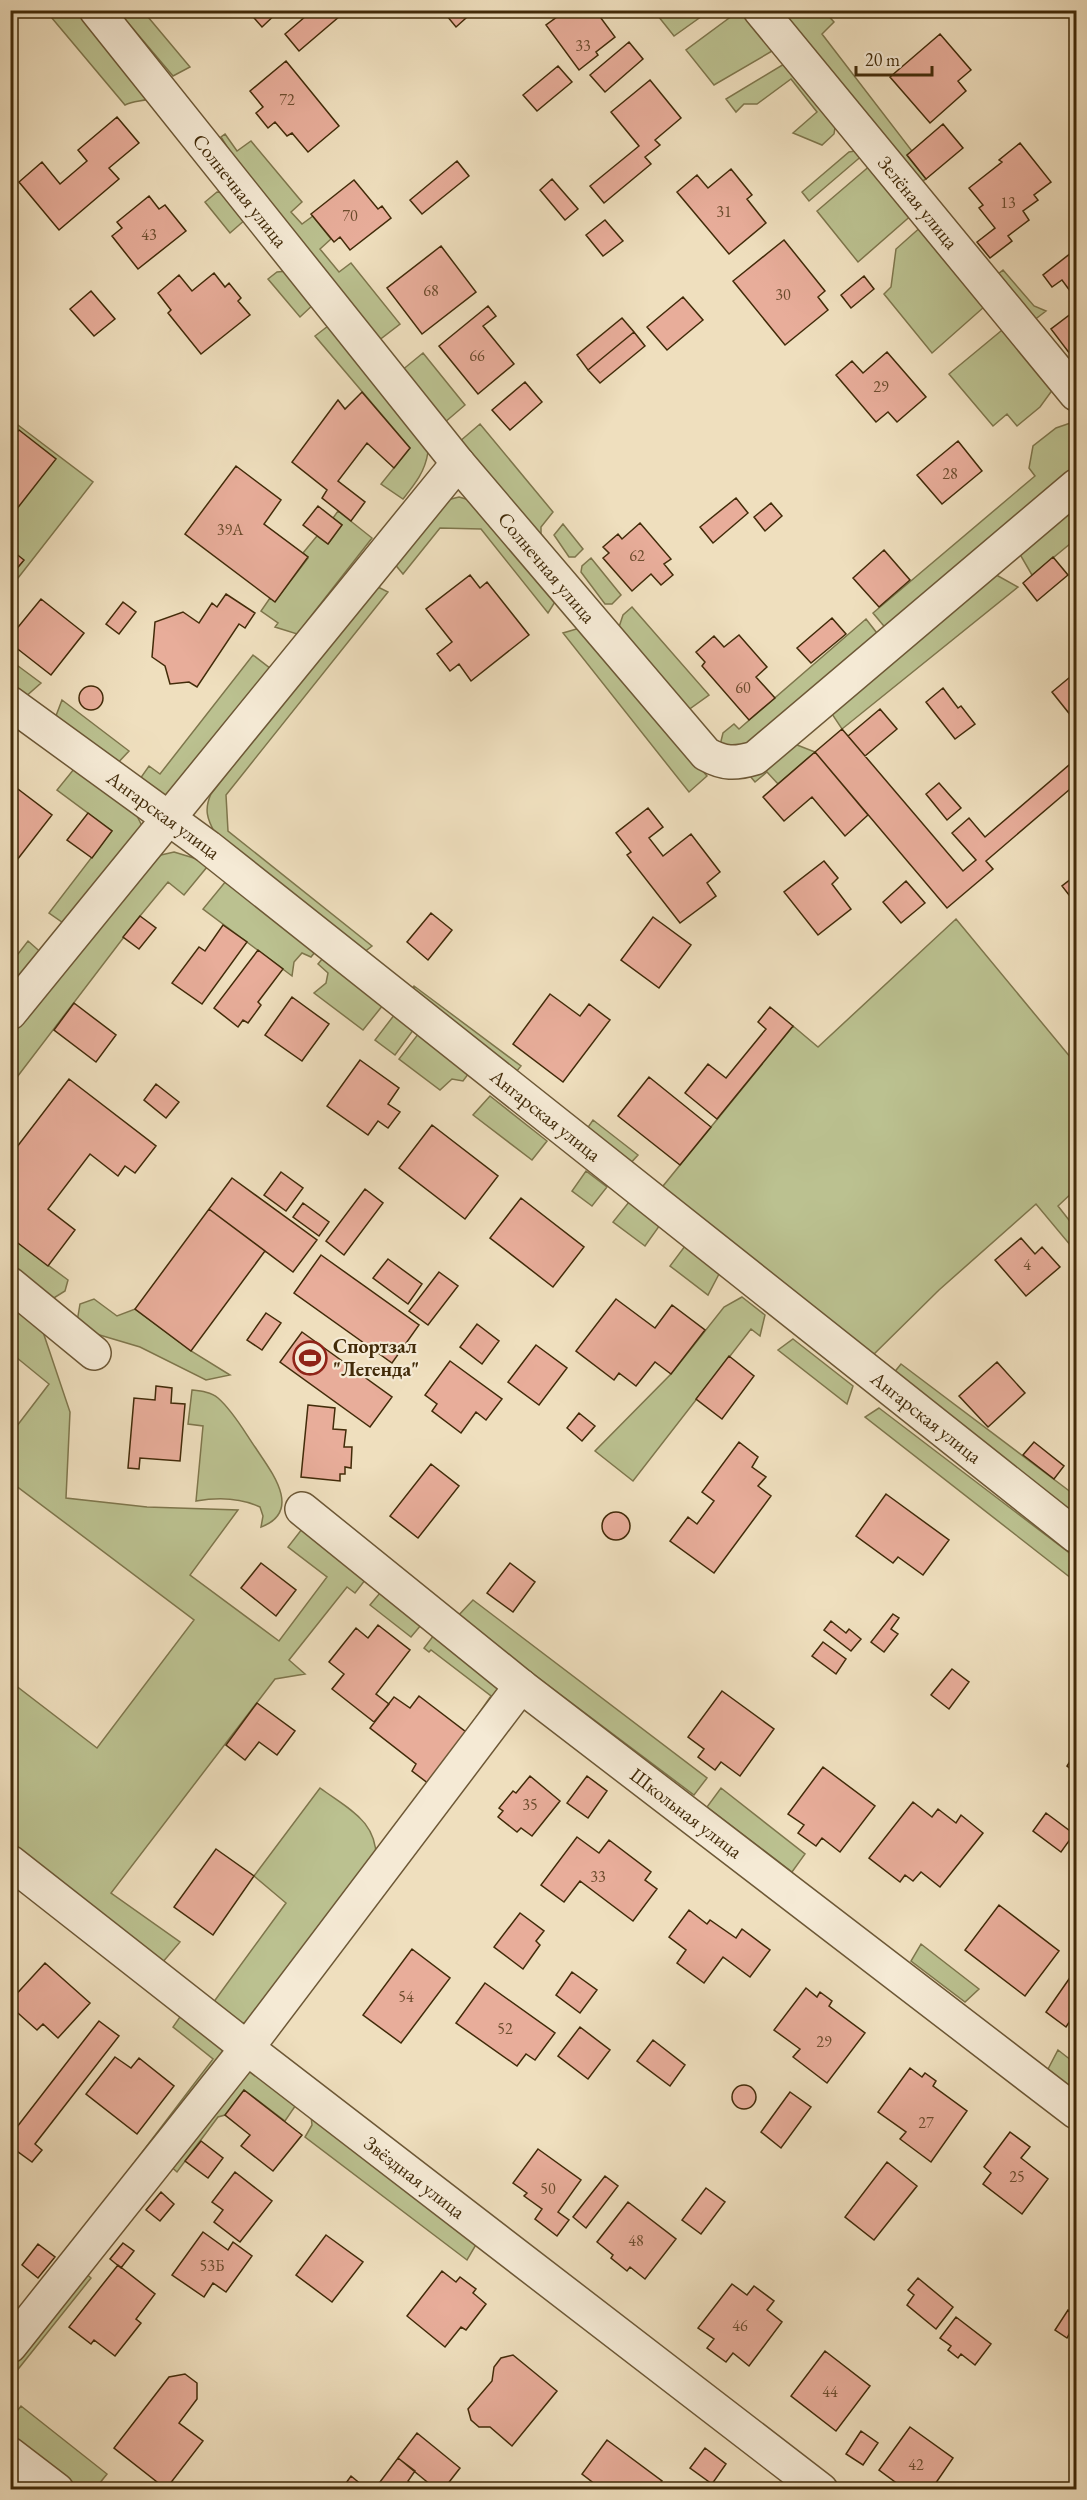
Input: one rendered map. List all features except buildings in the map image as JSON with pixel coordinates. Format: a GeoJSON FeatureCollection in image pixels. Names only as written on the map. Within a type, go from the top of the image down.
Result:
{"type":"FeatureCollection","features":[{"type":"Feature","properties":{"kind":"street","name":"Солнечная улица"},"geometry":{"type":"LineString","coordinates":[[96,10],[458,463],[706,754],[722,762],[738,763],[755,758],[1077,486]]}},
{"type":"Feature","properties":{"kind":"street","name":"Зелёная улица"},"geometry":{"type":"LineString","coordinates":[[760,10],[1077,394]]}},
{"type":"Feature","properties":{"kind":"street"},"geometry":{"type":"LineString","coordinates":[[10,1013],[458,463]]}},
{"type":"Feature","properties":{"kind":"street","name":"Ангарская улица"},"geometry":{"type":"LineString","coordinates":[[10,703],[169,818],[1077,1536]]}},
{"type":"Feature","properties":{"kind":"street"},"geometry":{"type":"LineString","coordinates":[[10,1284],[94,1353]]}},
{"type":"Feature","properties":{"kind":"street","name":"Школьная улица"},"geometry":{"type":"LineString","coordinates":[[302,1509],[521,1686],[1077,2112]]}},
{"type":"Feature","properties":{"kind":"street"},"geometry":{"type":"LineString","coordinates":[[10,2346],[248,2048],[521,1686]]}},
{"type":"Feature","properties":{"kind":"street","name":"Звёздная улица"},"geometry":{"type":"LineString","coordinates":[[10,1862],[821,2490]]}},
{"type":"Feature","properties":{"kind":"street"},"geometry":{"type":"LineString","coordinates":[[10,2454],[57,2490]]}},
{"type":"Feature","properties":{"kind":"green space"},"geometry":{"type":"Polygon","coordinates":[[[740,10],[747,11],[779,47],[714,85],[686,50],[740,10]]]}},
{"type":"Feature","properties":{"kind":"green space"},"geometry":{"type":"Polygon","coordinates":[[[46,11],[84,11],[155,96],[125,105],[46,11]]]}},
{"type":"Feature","properties":{"kind":"green space"},"geometry":{"type":"Polygon","coordinates":[[[118,11],[143,11],[190,67],[173,76],[118,11]]]}},
{"type":"Feature","properties":{"kind":"green space"},"geometry":{"type":"Polygon","coordinates":[[[654,11],[709,11],[674,36],[654,11]]]}},
{"type":"Feature","properties":{"kind":"green space"},"geometry":{"type":"Polygon","coordinates":[[[774,11],[824,11],[834,22],[822,34],[912,151],[907,155],[926,179],[916,185],[774,11]]]}},
{"type":"Feature","properties":{"kind":"green space"},"geometry":{"type":"Polygon","coordinates":[[[789,61],[836,121],[834,134],[822,145],[793,133],[817,112],[791,79],[757,104],[744,104],[736,112],[726,99],[789,61]]]}},
{"type":"Feature","properties":{"kind":"green space"},"geometry":{"type":"Polygon","coordinates":[[[225,134],[237,151],[251,141],[302,202],[291,212],[302,224],[313,216],[331,239],[320,249],[339,272],[351,263],[400,324],[378,341],[226,154],[229,150],[221,137],[225,134]]]}},
{"type":"Feature","properties":{"kind":"green space"},"geometry":{"type":"Polygon","coordinates":[[[861,150],[864,154],[809,201],[802,192],[849,152],[861,150]]]}},
{"type":"Feature","properties":{"kind":"green space"},"geometry":{"type":"Polygon","coordinates":[[[872,164],[914,213],[858,262],[817,211],[872,164]]]}},
{"type":"Feature","properties":{"kind":"green space"},"geometry":{"type":"Polygon","coordinates":[[[217,192],[225,193],[246,219],[230,233],[205,202],[217,192]]]}},
{"type":"Feature","properties":{"kind":"green space"},"geometry":{"type":"Polygon","coordinates":[[[923,225],[984,307],[932,353],[884,294],[891,287],[896,249],[923,225]]]}},
{"type":"Feature","properties":{"kind":"green space"},"geometry":{"type":"Polygon","coordinates":[[[1003,270],[1034,306],[1046,311],[1029,324],[997,275],[1003,270]]]}},
{"type":"Feature","properties":{"kind":"green space"},"geometry":{"type":"Polygon","coordinates":[[[287,271],[316,302],[300,317],[268,279],[277,272],[287,271]]]}},
{"type":"Feature","properties":{"kind":"green space"},"geometry":{"type":"Polygon","coordinates":[[[332,323],[428,452],[422,472],[403,499],[381,484],[410,448],[315,336],[332,323]]]}},
{"type":"Feature","properties":{"kind":"green space"},"geometry":{"type":"Polygon","coordinates":[[[1007,326],[1056,385],[1040,407],[1017,426],[1007,414],[993,426],[949,374],[1007,326]]]}},
{"type":"Feature","properties":{"kind":"green space"},"geometry":{"type":"Polygon","coordinates":[[[423,353],[465,405],[444,423],[401,371],[423,353]]]}},
{"type":"Feature","properties":{"kind":"green space"},"geometry":{"type":"Polygon","coordinates":[[[10,419],[93,482],[11,587],[10,587],[10,419]]]}},
{"type":"Feature","properties":{"kind":"green space"},"geometry":{"type":"Polygon","coordinates":[[[1076,421],[1076,477],[888,631],[873,613],[1035,476],[1029,468],[1033,446],[1056,428],[1076,421]]]}},
{"type":"Feature","properties":{"kind":"green space"},"geometry":{"type":"Polygon","coordinates":[[[480,424],[553,512],[541,527],[541,534],[601,608],[459,442],[480,424]]]}},
{"type":"Feature","properties":{"kind":"green space"},"geometry":{"type":"Polygon","coordinates":[[[459,497],[473,501],[558,597],[548,613],[481,529],[440,528],[403,574],[393,562],[447,500],[459,497]]]}},
{"type":"Feature","properties":{"kind":"green space"},"geometry":{"type":"Polygon","coordinates":[[[1076,504],[1076,539],[1032,575],[1018,551],[1076,504]]]}},
{"type":"Feature","properties":{"kind":"green space"},"geometry":{"type":"Polygon","coordinates":[[[338,511],[372,538],[297,634],[275,627],[278,623],[261,611],[270,598],[275,601],[308,558],[303,553],[317,536],[328,544],[342,525],[333,518],[338,511]]]}},
{"type":"Feature","properties":{"kind":"green space"},"geometry":{"type":"Polygon","coordinates":[[[563,524],[583,549],[575,557],[569,557],[554,535],[563,524]]]}},
{"type":"Feature","properties":{"kind":"green space"},"geometry":{"type":"Polygon","coordinates":[[[591,558],[621,595],[612,604],[605,604],[581,572],[582,566],[591,558]]]}},
{"type":"Feature","properties":{"kind":"green space"},"geometry":{"type":"Polygon","coordinates":[[[991,572],[1018,587],[842,729],[830,711],[991,572]]]}},
{"type":"Feature","properties":{"kind":"green space"},"geometry":{"type":"Polygon","coordinates":[[[374,585],[388,592],[226,795],[228,831],[372,946],[363,953],[215,833],[208,818],[207,809],[211,794],[374,585]]]}},
{"type":"Feature","properties":{"kind":"green space"},"geometry":{"type":"Polygon","coordinates":[[[632,607],[709,695],[684,713],[619,627],[623,615],[632,607]]]}},
{"type":"Feature","properties":{"kind":"green space"},"geometry":{"type":"Polygon","coordinates":[[[866,619],[880,637],[743,747],[720,745],[723,733],[734,724],[739,729],[866,619]]]}},
{"type":"Feature","properties":{"kind":"green space"},"geometry":{"type":"Polygon","coordinates":[[[583,627],[707,776],[689,792],[563,633],[583,627]]]}},
{"type":"Feature","properties":{"kind":"green space"},"geometry":{"type":"Polygon","coordinates":[[[253,655],[271,669],[169,798],[135,786],[149,766],[160,774],[253,655]]]}},
{"type":"Feature","properties":{"kind":"green space"},"geometry":{"type":"Polygon","coordinates":[[[10,660],[41,683],[24,698],[11,688],[10,660]]]}},
{"type":"Feature","properties":{"kind":"green space"},"geometry":{"type":"Polygon","coordinates":[[[62,700],[129,751],[114,767],[54,721],[62,700]]]}},
{"type":"Feature","properties":{"kind":"green space"},"geometry":{"type":"Polygon","coordinates":[[[792,743],[815,752],[778,784],[767,772],[755,782],[750,776],[792,743]]]}},
{"type":"Feature","properties":{"kind":"green space"},"geometry":{"type":"Polygon","coordinates":[[[74,769],[137,816],[141,824],[141,833],[69,927],[49,913],[112,831],[57,790],[74,769]]]}},
{"type":"Feature","properties":{"kind":"green space"},"geometry":{"type":"Polygon","coordinates":[[[174,852],[197,859],[207,867],[184,895],[168,882],[11,1085],[11,1036],[151,863],[161,855],[174,852]]]}},
{"type":"Feature","properties":{"kind":"green space"},"geometry":{"type":"Polygon","coordinates":[[[226,881],[315,952],[311,957],[302,953],[294,962],[292,976],[203,909],[226,881]]]}},
{"type":"Feature","properties":{"kind":"green space"},"geometry":{"type":"Polygon","coordinates":[[[956,919],[1076,1064],[1076,1189],[1058,1206],[1076,1229],[1076,1252],[1036,1204],[939,1290],[871,1357],[659,1191],[793,1026],[818,1047],[956,919]]]}},
{"type":"Feature","properties":{"kind":"green space"},"geometry":{"type":"Polygon","coordinates":[[[28,941],[45,956],[11,999],[11,963],[28,941]]]}},
{"type":"Feature","properties":{"kind":"green space"},"geometry":{"type":"Polygon","coordinates":[[[323,958],[383,1005],[363,1030],[314,993],[326,983],[328,973],[318,964],[323,958]]]}},
{"type":"Feature","properties":{"kind":"green space"},"geometry":{"type":"Polygon","coordinates":[[[414,986],[521,1066],[512,1077],[408,995],[414,986]]]}},
{"type":"Feature","properties":{"kind":"green space"},"geometry":{"type":"Polygon","coordinates":[[[395,1014],[414,1029],[395,1055],[375,1040],[395,1014]]]}},
{"type":"Feature","properties":{"kind":"green space"},"geometry":{"type":"Polygon","coordinates":[[[419,1033],[469,1073],[463,1081],[452,1079],[440,1090],[399,1059],[419,1033]]]}},
{"type":"Feature","properties":{"kind":"green space"},"geometry":{"type":"Polygon","coordinates":[[[490,1096],[547,1141],[532,1160],[473,1115],[490,1096]]]}},
{"type":"Feature","properties":{"kind":"green space"},"geometry":{"type":"Polygon","coordinates":[[[593,1120],[638,1155],[628,1166],[584,1133],[593,1120]]]}},
{"type":"Feature","properties":{"kind":"green space"},"geometry":{"type":"Polygon","coordinates":[[[586,1171],[607,1187],[592,1206],[572,1191],[586,1171]]]}},
{"type":"Feature","properties":{"kind":"green space"},"geometry":{"type":"Polygon","coordinates":[[[629,1202],[660,1225],[645,1246],[613,1222],[629,1202]]]}},
{"type":"Feature","properties":{"kind":"green space"},"geometry":{"type":"Polygon","coordinates":[[[10,1237],[68,1280],[65,1291],[49,1301],[11,1270],[10,1237]]]}},
{"type":"Feature","properties":{"kind":"green space"},"geometry":{"type":"Polygon","coordinates":[[[685,1246],[719,1274],[708,1295],[670,1266],[685,1246]]]}},
{"type":"Feature","properties":{"kind":"green space"},"geometry":{"type":"Polygon","coordinates":[[[11,1295],[42,1329],[70,1412],[66,1498],[147,1507],[238,1510],[190,1575],[279,1641],[327,1577],[288,1547],[302,1529],[366,1579],[355,1593],[347,1587],[289,1660],[305,1674],[275,1679],[111,1893],[180,1942],[162,1963],[11,1847],[11,1682],[97,1748],[194,1620],[11,1482],[10,1435],[49,1384],[11,1353],[11,1295]]]}},
{"type":"Feature","properties":{"kind":"green space"},"geometry":{"type":"Polygon","coordinates":[[[742,1297],[765,1315],[760,1336],[751,1329],[633,1481],[595,1451],[671,1374],[724,1307],[742,1297]]]}},
{"type":"Feature","properties":{"kind":"green space"},"geometry":{"type":"Polygon","coordinates":[[[94,1299],[117,1316],[135,1309],[191,1351],[230,1375],[206,1380],[140,1347],[76,1328],[80,1304],[94,1299]]]}},
{"type":"Feature","properties":{"kind":"green space"},"geometry":{"type":"Polygon","coordinates":[[[793,1339],[853,1386],[847,1404],[778,1350],[793,1339]]]}},
{"type":"Feature","properties":{"kind":"green space"},"geometry":{"type":"Polygon","coordinates":[[[901,1364],[1076,1496],[1076,1517],[893,1374],[901,1364]]]}},
{"type":"Feature","properties":{"kind":"green space"},"geometry":{"type":"Polygon","coordinates":[[[192,1390],[212,1394],[223,1403],[238,1421],[275,1478],[282,1501],[280,1511],[274,1520],[261,1527],[263,1516],[260,1507],[244,1501],[212,1499],[196,1501],[203,1426],[188,1424],[192,1390]]]}},
{"type":"Feature","properties":{"kind":"green space"},"geometry":{"type":"Polygon","coordinates":[[[879,1408],[1076,1558],[1076,1582],[865,1417],[879,1408]]]}},
{"type":"Feature","properties":{"kind":"green space"},"geometry":{"type":"Polygon","coordinates":[[[380,1593],[421,1625],[411,1637],[370,1605],[380,1593]]]}},
{"type":"Feature","properties":{"kind":"green space"},"geometry":{"type":"Polygon","coordinates":[[[473,1600],[707,1778],[694,1795],[457,1617],[473,1600]]]}},
{"type":"Feature","properties":{"kind":"green space"},"geometry":{"type":"Polygon","coordinates":[[[434,1635],[502,1686],[408,1815],[491,1696],[431,1650],[429,1652],[424,1648],[434,1635]]]}},
{"type":"Feature","properties":{"kind":"green space"},"geometry":{"type":"Polygon","coordinates":[[[320,1788],[352,1811],[368,1827],[376,1849],[376,1863],[245,2023],[231,2022],[213,2003],[286,1903],[254,1876],[320,1788]]]}},
{"type":"Feature","properties":{"kind":"green space"},"geometry":{"type":"Polygon","coordinates":[[[721,1788],[805,1854],[792,1872],[707,1807],[721,1788]]]}},
{"type":"Feature","properties":{"kind":"green space"},"geometry":{"type":"Polygon","coordinates":[[[921,1944],[979,1989],[965,2002],[911,1961],[921,1944]]]}},
{"type":"Feature","properties":{"kind":"green space"},"geometry":{"type":"Polygon","coordinates":[[[184,2011],[228,2050],[10,2326],[213,2059],[173,2027],[184,2011]]]}},
{"type":"Feature","properties":{"kind":"green space"},"geometry":{"type":"Polygon","coordinates":[[[1058,2050],[1076,2064],[1076,2095],[1047,2071],[1058,2050]]]}},
{"type":"Feature","properties":{"kind":"green space"},"geometry":{"type":"Polygon","coordinates":[[[246,2065],[300,2099],[285,2121],[244,2090],[225,2115],[218,2117],[177,2172],[168,2164],[246,2065]]]}},
{"type":"Feature","properties":{"kind":"green space"},"geometry":{"type":"Polygon","coordinates":[[[311,2116],[477,2243],[467,2260],[305,2137],[312,2125],[311,2116]]]}},
{"type":"Feature","properties":{"kind":"green space"},"geometry":{"type":"Polygon","coordinates":[[[81,2269],[91,2278],[11,2378],[11,2361],[81,2269]]]}},
{"type":"Feature","properties":{"kind":"green space"},"geometry":{"type":"Polygon","coordinates":[[[21,2406],[107,2474],[95,2489],[69,2489],[11,2446],[10,2420],[21,2406]]]}},
{"type":"Feature","properties":{"kind":"place","name":"Спортзал \"Легенда\""},"geometry":{"type":"Point","coordinates":[310,1358]}}]}
